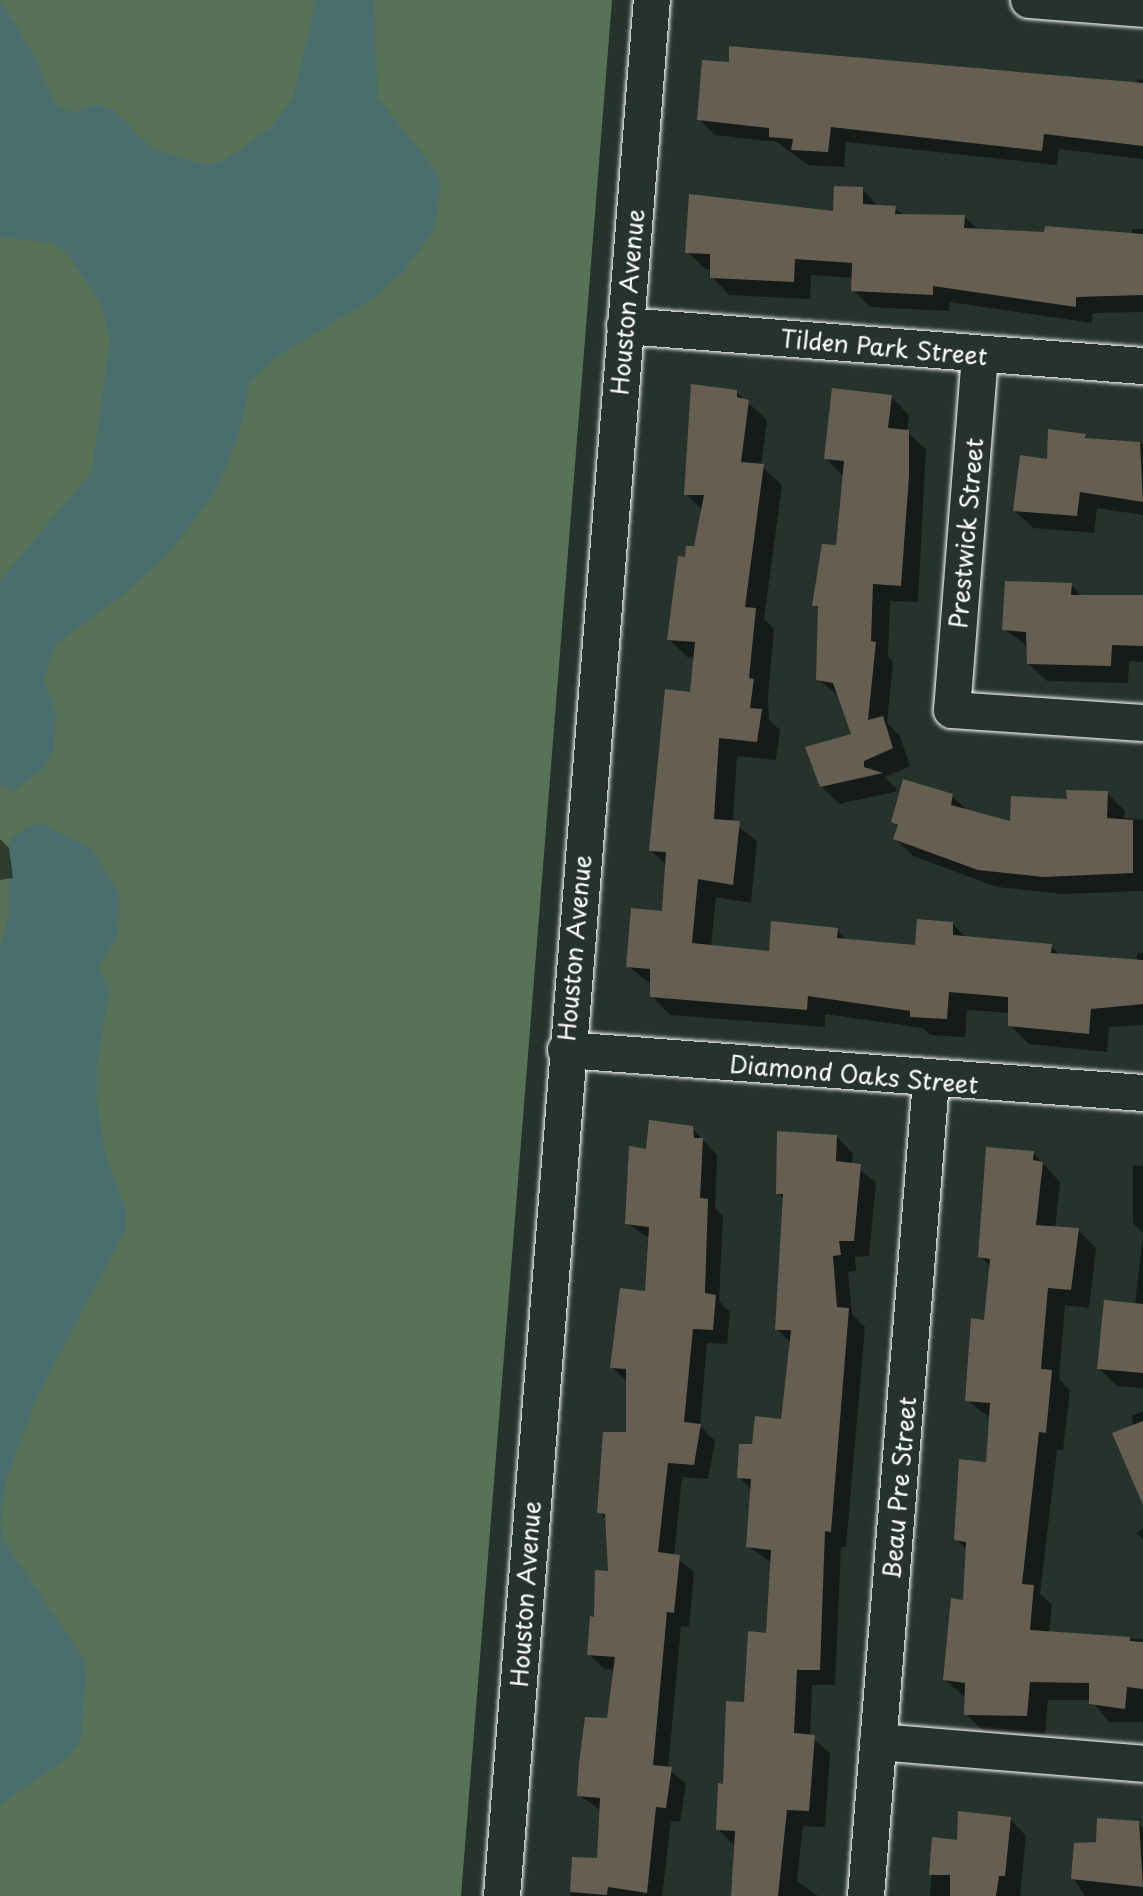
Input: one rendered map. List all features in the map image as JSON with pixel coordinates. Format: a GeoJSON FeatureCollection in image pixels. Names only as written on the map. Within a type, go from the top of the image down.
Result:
{"type":"FeatureCollection","features":[{"type":"Feature","properties":{"kind":"street","name":"Houston Avenue"},"geometry":{"type":"LineString","coordinates":[[502,1896],[566,1050],[652,0]]}},
{"type":"Feature","properties":{"kind":"street"},"geometry":{"type":"LineString","coordinates":[[1029,0],[1143,9]]}},
{"type":"Feature","properties":{"kind":"street","name":"Tilden Park Street"},"geometry":{"type":"LineString","coordinates":[[625,326],[1143,366]]}},
{"type":"Feature","properties":{"kind":"street","name":"Prestwick Street"},"geometry":{"type":"LineString","coordinates":[[980,355],[952,710],[1143,723]]}},
{"type":"Feature","properties":{"kind":"street","name":"Diamond Oaks Street"},"geometry":{"type":"LineString","coordinates":[[566,1050],[931,1081],[1143,1093]]}},
{"type":"Feature","properties":{"kind":"street","name":"Beau Pre Street"},"geometry":{"type":"LineString","coordinates":[[866,1896],[931,1081]]}},
{"type":"Feature","properties":{"kind":"street"},"geometry":{"type":"LineString","coordinates":[[878,1742],[1143,1764]]}},
{"type":"Feature","properties":{"kind":"green space"},"geometry":{"type":"Polygon","coordinates":[[[0,0],[612,0],[461,1896],[0,1896],[0,0]]]}},
{"type":"Feature","properties":{"kind":"water"},"geometry":{"type":"Polygon","coordinates":[[[0,0],[34,55],[56,106],[74,112],[96,104],[113,110],[153,149],[207,165],[225,160],[271,127],[293,98],[316,0],[374,0],[378,98],[437,172],[441,189],[435,228],[403,272],[375,297],[277,357],[250,382],[238,438],[217,489],[173,548],[132,588],[56,644],[44,679],[57,715],[53,751],[44,768],[12,792],[0,786],[0,581],[92,471],[110,340],[101,305],[70,257],[54,243],[0,237],[0,0]]]}},
{"type":"Feature","properties":{"kind":"water"},"geometry":{"type":"Polygon","coordinates":[[[42,823],[93,849],[120,896],[118,935],[99,968],[110,991],[97,1064],[97,1101],[106,1157],[126,1209],[126,1229],[38,1395],[6,1481],[1,1521],[2,1538],[87,1663],[81,1739],[71,1755],[0,1805],[0,951],[9,914],[9,841],[25,828],[42,823]]]}},
{"type":"Feature","properties":{"kind":"building"},"geometry":{"type":"Polygon","coordinates":[[[729,46],[1143,83],[1143,146],[1044,134],[1042,151],[831,127],[828,152],[791,150],[793,139],[769,137],[769,128],[697,120],[702,60],[729,62],[729,46]]]}},
{"type":"Feature","properties":{"kind":"building"},"geometry":{"type":"Polygon","coordinates":[[[834,186],[863,187],[863,204],[896,206],[895,214],[965,215],[964,228],[1044,232],[1045,226],[1143,234],[1143,295],[1076,297],[1076,307],[933,286],[933,295],[851,291],[852,263],[795,259],[794,282],[710,278],[710,254],[685,253],[689,194],[833,211],[834,186]]]}},
{"type":"Feature","properties":{"kind":"building"},"geometry":{"type":"Polygon","coordinates":[[[691,384],[737,390],[737,397],[749,400],[741,462],[764,464],[745,607],[756,608],[749,678],[754,679],[750,708],[762,709],[757,742],[719,738],[714,819],[740,821],[733,885],[698,879],[692,943],[769,951],[771,921],[838,928],[837,938],[915,945],[917,919],[953,922],[953,935],[1052,944],[1051,953],[1143,960],[1143,1004],[1091,1009],[1089,1034],[1008,1026],[1008,997],[949,992],[947,1019],[910,1017],[910,1011],[808,996],[807,1010],[650,997],[650,969],[626,967],[631,908],[662,911],[666,852],[649,851],[665,689],[690,692],[695,642],[667,640],[678,556],[685,557],[686,546],[694,546],[704,495],[684,495],[691,384]]]}},
{"type":"Feature","properties":{"kind":"building"},"geometry":{"type":"Polygon","coordinates":[[[832,388],[892,395],[888,428],[909,430],[909,476],[901,586],[873,584],[871,641],[876,642],[868,720],[883,716],[893,748],[864,761],[864,767],[883,773],[820,787],[805,747],[851,734],[833,683],[816,680],[818,606],[812,606],[822,544],[836,545],[844,461],[824,459],[832,388]]]}},
{"type":"Feature","properties":{"kind":"building"},"geometry":{"type":"Polygon","coordinates":[[[1048,429],[1086,434],[1085,438],[1140,442],[1143,502],[1080,492],[1077,516],[1013,511],[1020,455],[1047,459],[1048,429]]]}},
{"type":"Feature","properties":{"kind":"building"},"geometry":{"type":"Polygon","coordinates":[[[1005,581],[1072,583],[1071,595],[1143,595],[1143,646],[1112,645],[1111,666],[1027,664],[1026,632],[1002,630],[1005,581]]]}},
{"type":"Feature","properties":{"kind":"building"},"geometry":{"type":"Polygon","coordinates":[[[903,779],[953,794],[951,805],[1010,821],[1011,796],[1067,799],[1066,790],[1108,791],[1107,818],[1133,820],[1133,873],[1043,877],[978,870],[893,839],[898,825],[891,822],[903,779]]]}},
{"type":"Feature","properties":{"kind":"building"},"geometry":{"type":"Polygon","coordinates":[[[649,1120],[693,1126],[694,1138],[703,1138],[700,1198],[708,1199],[705,1293],[716,1295],[713,1330],[693,1329],[684,1422],[701,1424],[694,1465],[668,1463],[658,1552],[680,1555],[674,1613],[667,1612],[653,1765],[672,1767],[666,1808],[656,1807],[647,1893],[608,1887],[607,1895],[570,1892],[572,1857],[597,1858],[600,1798],[577,1796],[579,1763],[585,1717],[607,1718],[615,1657],[587,1655],[590,1616],[594,1617],[595,1570],[608,1571],[605,1514],[597,1513],[603,1432],[626,1432],[626,1369],[610,1368],[620,1288],[645,1291],[649,1227],[625,1224],[629,1146],[646,1149],[649,1120]]]}},
{"type":"Feature","properties":{"kind":"building"},"geometry":{"type":"Polygon","coordinates":[[[777,1131],[837,1135],[836,1161],[861,1164],[854,1241],[839,1241],[841,1255],[833,1256],[837,1307],[849,1308],[831,1532],[825,1531],[820,1670],[797,1670],[794,1733],[815,1735],[809,1811],[787,1810],[778,1896],[731,1896],[735,1831],[716,1830],[718,1783],[723,1784],[726,1701],[744,1702],[748,1631],[766,1633],[771,1550],[746,1547],[751,1479],[737,1478],[739,1444],[752,1444],[755,1416],[781,1419],[791,1330],[775,1330],[783,1194],[776,1194],[777,1131]]]}},
{"type":"Feature","properties":{"kind":"building"},"geometry":{"type":"Polygon","coordinates":[[[986,1147],[1034,1151],[1033,1160],[1043,1162],[1036,1225],[1079,1228],[1071,1290],[1048,1288],[1041,1369],[1052,1370],[1046,1433],[1039,1432],[1022,1584],[1034,1585],[1030,1630],[1130,1637],[1130,1641],[1143,1642],[1143,1689],[1127,1687],[1125,1709],[1089,1704],[1089,1683],[1030,1682],[1027,1716],[964,1715],[965,1683],[943,1680],[951,1598],[963,1600],[966,1542],[954,1540],[959,1459],[986,1462],[990,1403],[965,1401],[971,1318],[984,1320],[990,1259],[978,1257],[986,1147]]]}},
{"type":"Feature","properties":{"kind":"building"},"geometry":{"type":"Polygon","coordinates":[[[1104,1300],[1143,1304],[1143,1373],[1097,1369],[1104,1300]]]}},
{"type":"Feature","properties":{"kind":"building"},"geometry":{"type":"Polygon","coordinates":[[[1143,1421],[1143,1505],[1112,1433],[1143,1421]]]}},
{"type":"Feature","properties":{"kind":"building"},"geometry":{"type":"Polygon","coordinates":[[[958,1811],[1011,1817],[1005,1876],[999,1876],[996,1896],[950,1896],[950,1875],[929,1875],[932,1837],[957,1840],[958,1811]]]}},
{"type":"Feature","properties":{"kind":"building"},"geometry":{"type":"Polygon","coordinates":[[[1097,1818],[1139,1821],[1143,1887],[1071,1879],[1074,1843],[1096,1842],[1097,1818]]]}}]}
